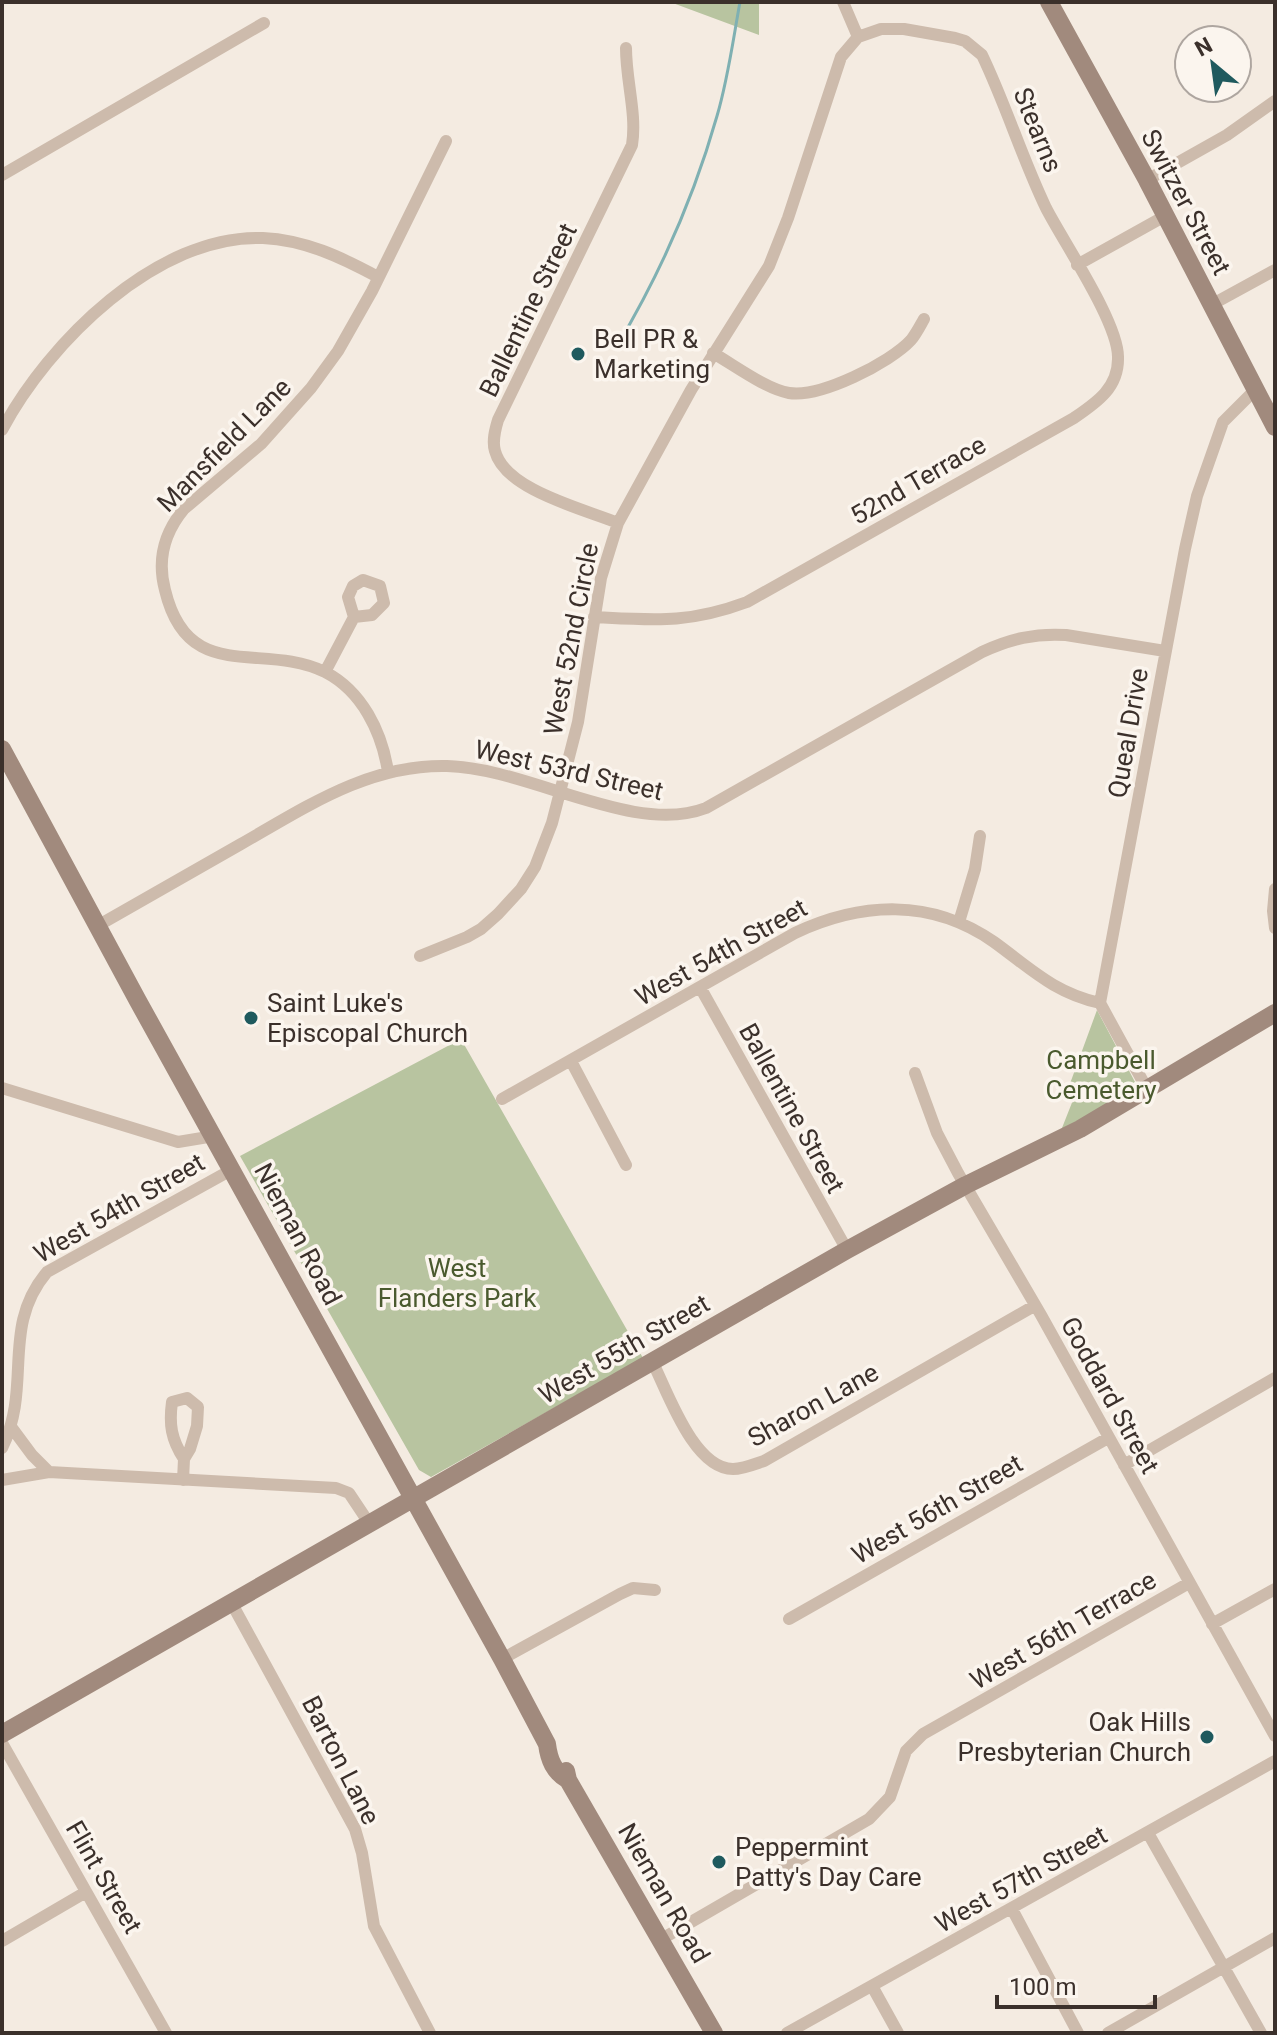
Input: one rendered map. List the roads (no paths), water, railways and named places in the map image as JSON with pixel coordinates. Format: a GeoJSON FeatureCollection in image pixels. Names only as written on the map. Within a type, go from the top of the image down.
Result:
{"type":"FeatureCollection","features":[{"type":"Feature","properties":{"kind":"street"},"geometry":{"type":"LineString","coordinates":[[843,2],[858,37]]}},
{"type":"Feature","properties":{"kind":"street","name":"Switzer Street"},"geometry":{"type":"LineString","coordinates":[[1049,2],[1147,180],[1275,427]]}},
{"type":"Feature","properties":{"kind":"street"},"geometry":{"type":"LineString","coordinates":[[2,175],[264,23]]}},
{"type":"Feature","properties":{"kind":"street","name":"Stearns"},"geometry":{"type":"LineString","coordinates":[[858,37],[881,29],[904,29],[965,41],[982,55],[1025,162],[1113,333],[1119,359],[1116,376]]}},
{"type":"Feature","properties":{"kind":"street","name":"West 52nd Circle"},"geometry":{"type":"LineString","coordinates":[[420,956],[481,929],[521,889],[535,867],[547,840],[578,722],[601,578],[618,523],[713,353],[774,254],[836,68],[858,37]]}},
{"type":"Feature","properties":{"kind":"street","name":"Ballentine Street"},"geometry":{"type":"LineString","coordinates":[[618,523],[517,482],[502,468],[495,451],[494,437],[498,420],[632,145],[633,113],[626,75],[626,48]]}},
{"type":"Feature","properties":{"kind":"street"},"geometry":{"type":"LineString","coordinates":[[1147,180],[1227,135],[1275,101]]}},
{"type":"Feature","properties":{"kind":"street","name":"Mansfield Lane"},"geometry":{"type":"LineString","coordinates":[[388,772],[382,742],[371,718],[355,696],[325,672],[299,663],[226,656],[200,645],[184,631],[168,605],[161,556],[174,521],[184,509],[261,444],[311,388],[355,323],[446,141]]}},
{"type":"Feature","properties":{"kind":"street"},"geometry":{"type":"LineString","coordinates":[[1077,265],[1165,216]]}},
{"type":"Feature","properties":{"kind":"street"},"geometry":{"type":"LineString","coordinates":[[2,430],[43,364],[83,322],[118,293],[187,254],[243,238],[280,239],[316,248],[378,277]]}},
{"type":"Feature","properties":{"kind":"street"},"geometry":{"type":"LineString","coordinates":[[1211,305],[1275,270]]}},
{"type":"Feature","properties":{"kind":"street"},"geometry":{"type":"LineString","coordinates":[[713,353],[781,391],[809,393],[845,381],[903,347],[913,338],[924,319]]}},
{"type":"Feature","properties":{"kind":"street","name":"52nd Terrace"},"geometry":{"type":"LineString","coordinates":[[594,617],[677,620],[730,608],[769,591],[1074,418],[1097,403],[1116,376]]}},
{"type":"Feature","properties":{"kind":"street","name":"Queal Drive"},"geometry":{"type":"LineString","coordinates":[[1100,1003],[1185,549],[1209,457],[1223,422],[1255,390]]}},
{"type":"Feature","properties":{"kind":"street"},"geometry":{"type":"LineString","coordinates":[[325,672],[354,617]]}},
{"type":"Feature","properties":{"kind":"street","name":"West 53rd Street"},"geometry":{"type":"LineString","coordinates":[[99,925],[338,790],[388,772],[446,766],[470,768],[644,815],[671,817],[693,814],[982,652],[1011,639],[1050,634],[1165,651]]}},
{"type":"Feature","properties":{"kind":"street","name":"Nieman Road"},"geometry":{"type":"LineString","coordinates":[[2,749],[412,1501],[547,1744],[557,1752],[568,1780],[714,2033]]}},
{"type":"Feature","properties":{"kind":"street"},"geometry":{"type":"LineString","coordinates":[[959,922],[975,869],[980,836]]}},
{"type":"Feature","properties":{"kind":"street"},"geometry":{"type":"LineString","coordinates":[[1275,889],[1275,928]]}},
{"type":"Feature","properties":{"kind":"street","name":"West 54th Street"},"geometry":{"type":"LineString","coordinates":[[502,1099],[795,933],[826,918],[877,909],[902,910],[959,922],[991,940],[1059,990],[1100,1003]]}},
{"type":"Feature","properties":{"kind":"street","name":"Ballentine Street"},"geometry":{"type":"LineString","coordinates":[[700,987],[847,1250]]}},
{"type":"Feature","properties":{"kind":"street"},"geometry":{"type":"LineString","coordinates":[[1100,1003],[1147,1089]]}},
{"type":"Feature","properties":{"kind":"street","name":"West 55th Street"},"geometry":{"type":"LineString","coordinates":[[2,1734],[847,1250],[966,1185],[1080,1129],[1275,1013]]}},
{"type":"Feature","properties":{"kind":"street"},"geometry":{"type":"LineString","coordinates":[[571,1061],[626,1165]]}},
{"type":"Feature","properties":{"kind":"street","name":"Goddard Street"},"geometry":{"type":"LineString","coordinates":[[915,1073],[937,1133],[1275,1736]]}},
{"type":"Feature","properties":{"kind":"street"},"geometry":{"type":"LineString","coordinates":[[3,1086],[178,1142],[214,1136]]}},
{"type":"Feature","properties":{"kind":"street","name":"West 54th Street"},"geometry":{"type":"LineString","coordinates":[[2,1448],[12,1428],[11,1330],[17,1309],[27,1292],[47,1272],[62,1263],[233,1169]]}},
{"type":"Feature","properties":{"kind":"street","name":"Sharon Lane"},"geometry":{"type":"LineString","coordinates":[[653,1363],[698,1450],[715,1466],[735,1470],[764,1461],[1034,1306]]}},
{"type":"Feature","properties":{"kind":"street"},"geometry":{"type":"LineString","coordinates":[[1124,1465],[1275,1378]]}},
{"type":"Feature","properties":{"kind":"street"},"geometry":{"type":"LineString","coordinates":[[12,1428],[49,1472]]}},
{"type":"Feature","properties":{"kind":"street","name":"West 56th Street"},"geometry":{"type":"LineString","coordinates":[[789,1619],[1108,1438]]}},
{"type":"Feature","properties":{"kind":"street"},"geometry":{"type":"LineString","coordinates":[[183,1480],[184,1459]]}},
{"type":"Feature","properties":{"kind":"street"},"geometry":{"type":"LineString","coordinates":[[2,1480],[49,1472],[336,1488],[349,1493],[369,1523]]}},
{"type":"Feature","properties":{"kind":"street","name":"West 56th Terrace"},"geometry":{"type":"LineString","coordinates":[[660,1940],[869,1819],[890,1797],[906,1751],[923,1734],[1189,1583]]}},
{"type":"Feature","properties":{"kind":"street"},"geometry":{"type":"LineString","coordinates":[[502,1659],[633,1588],[655,1590]]}},
{"type":"Feature","properties":{"kind":"street"},"geometry":{"type":"LineString","coordinates":[[1212,1624],[1275,1589]]}},
{"type":"Feature","properties":{"kind":"street","name":"Barton Lane"},"geometry":{"type":"LineString","coordinates":[[231,1602],[355,1829],[374,1926],[430,2033]]}},
{"type":"Feature","properties":{"kind":"street","name":"Flint Street"},"geometry":{"type":"LineString","coordinates":[[2,1743],[166,2033]]}},
{"type":"Feature","properties":{"kind":"street","name":"West 57th Street"},"geometry":{"type":"LineString","coordinates":[[787,2033],[1275,1761]]}},
{"type":"Feature","properties":{"kind":"street"},"geometry":{"type":"LineString","coordinates":[[1148,1833],[1261,2033]]}},
{"type":"Feature","properties":{"kind":"street"},"geometry":{"type":"LineString","coordinates":[[2,1941],[86,1892]]}},
{"type":"Feature","properties":{"kind":"street"},"geometry":{"type":"LineString","coordinates":[[1012,1909],[1078,2033]]}},
{"type":"Feature","properties":{"kind":"street"},"geometry":{"type":"LineString","coordinates":[[1108,2033],[1275,1938]]}},
{"type":"Feature","properties":{"kind":"street"},"geometry":{"type":"LineString","coordinates":[[872,1986],[898,2033]]}},
{"type":"Feature","properties":{"kind":"waterway"},"geometry":{"type":"LineString","coordinates":[[617,346],[648,291],[698,176],[721,102],[740,2]]}},
{"type":"Feature","properties":{"kind":"place","name":"Bell PR & Marketing"},"geometry":{"type":"Point","coordinates":[578,354]}},
{"type":"Feature","properties":{"kind":"place","name":"Saint Luke's Episcopal Church"},"geometry":{"type":"Point","coordinates":[251,1018]}},
{"type":"Feature","properties":{"kind":"place","name":"Oak Hills Presbyterian Church"},"geometry":{"type":"Point","coordinates":[1207,1737]}},
{"type":"Feature","properties":{"kind":"place","name":"Peppermint Patty's Day Care"},"geometry":{"type":"Point","coordinates":[719,1862]}},
{"type":"Feature","properties":{"kind":"park label","name":"Campbell Cemetery"},"geometry":{"type":"Point","coordinates":[1101,1075]}},
{"type":"Feature","properties":{"kind":"park label","name":"West Flanders Park"},"geometry":{"type":"Point","coordinates":[457,1283]}}]}
